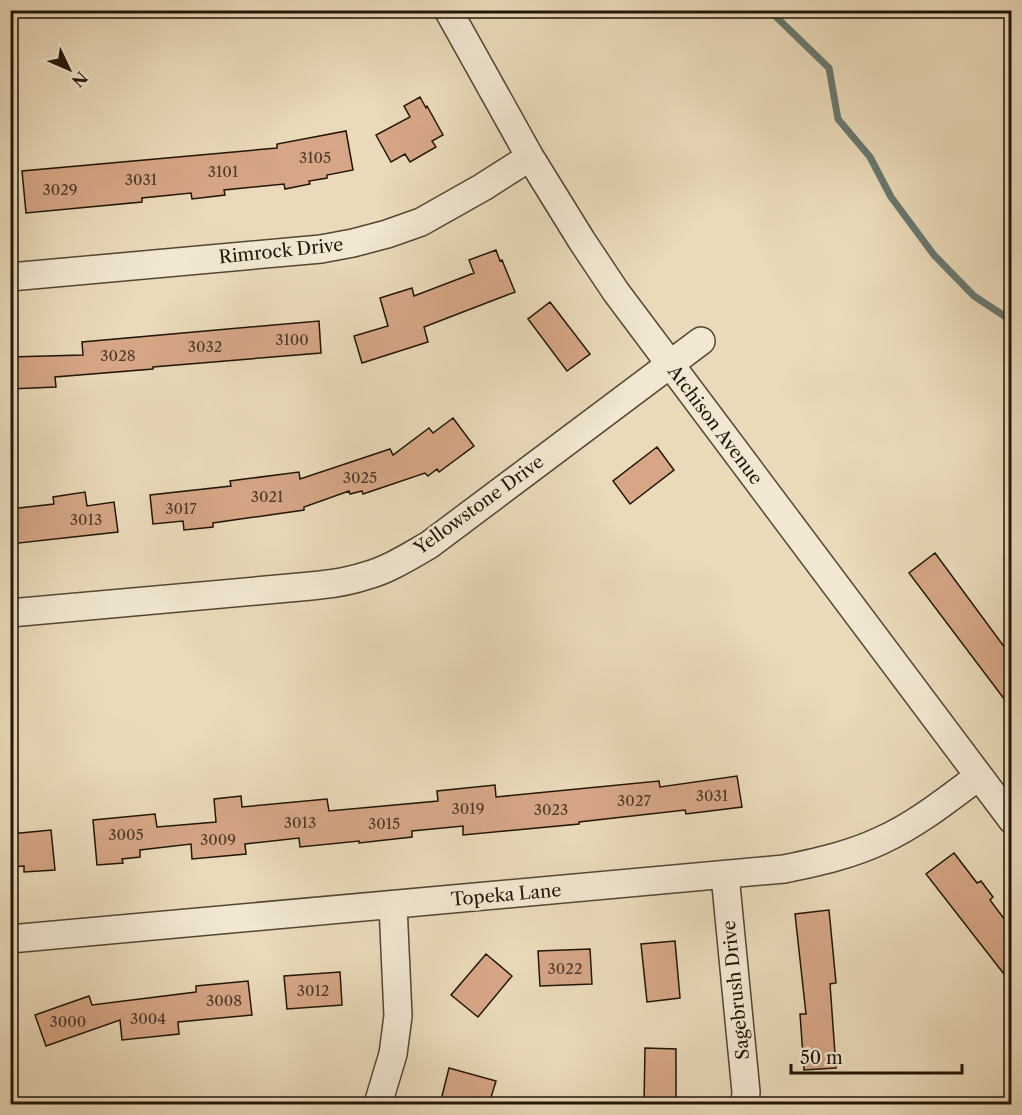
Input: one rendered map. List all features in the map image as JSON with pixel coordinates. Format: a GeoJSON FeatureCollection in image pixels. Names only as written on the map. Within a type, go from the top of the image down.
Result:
{"type":"FeatureCollection","features":[{"type":"Feature","properties":{"kind":"street","name":"Atchison Avenue"},"geometry":{"type":"LineString","coordinates":[[447,10],[530,157],[610,284],[1011,820]]}},
{"type":"Feature","properties":{"kind":"street","name":"Rimrock Drive"},"geometry":{"type":"LineString","coordinates":[[10,277],[321,249],[353,243],[421,222],[530,157]]}},
{"type":"Feature","properties":{"kind":"street","name":"Yellowstone Drive"},"geometry":{"type":"LineString","coordinates":[[10,613],[300,587],[336,583],[367,576],[396,564],[429,545],[701,341]]}},
{"type":"Feature","properties":{"kind":"street","name":"Topeka Lane"},"geometry":{"type":"LineString","coordinates":[[10,939],[784,869],[821,861],[882,840],[944,803],[979,776]]}},
{"type":"Feature","properties":{"kind":"street","name":"Sagebrush Drive"},"geometry":{"type":"LineString","coordinates":[[725,875],[746,1104]]}},
{"type":"Feature","properties":{"kind":"street"},"geometry":{"type":"LineString","coordinates":[[378,1104],[393,1054],[398,1016],[393,905]]}},
{"type":"Feature","properties":{"kind":"building"},"geometry":{"type":"Polygon","coordinates":[[[420,97],[443,135],[432,141],[436,147],[410,162],[405,154],[391,162],[376,135],[410,117],[404,106],[420,97]]]}},
{"type":"Feature","properties":{"kind":"building"},"geometry":{"type":"Polygon","coordinates":[[[346,131],[353,170],[327,175],[327,178],[309,181],[310,184],[285,189],[284,184],[224,190],[225,195],[192,199],[191,193],[142,198],[142,202],[26,213],[22,171],[277,148],[277,144],[346,131]]]}},
{"type":"Feature","properties":{"kind":"building"},"geometry":{"type":"Polygon","coordinates":[[[496,250],[515,292],[424,327],[428,342],[362,363],[354,336],[388,326],[380,298],[412,288],[414,296],[474,273],[469,260],[496,250]]]}},
{"type":"Feature","properties":{"kind":"building"},"geometry":{"type":"Polygon","coordinates":[[[550,302],[590,354],[567,371],[528,319],[550,302]]]}},
{"type":"Feature","properties":{"kind":"building"},"geometry":{"type":"Polygon","coordinates":[[[319,321],[321,353],[55,377],[56,387],[10,389],[10,357],[83,355],[82,342],[319,321]]]}},
{"type":"Feature","properties":{"kind":"building"},"geometry":{"type":"Polygon","coordinates":[[[453,418],[474,446],[439,472],[437,469],[428,476],[425,473],[363,494],[362,491],[350,494],[349,491],[304,507],[304,510],[213,523],[213,527],[184,530],[183,521],[153,524],[150,495],[231,486],[230,481],[299,472],[300,479],[390,449],[393,455],[429,428],[433,433],[453,418]]]}},
{"type":"Feature","properties":{"kind":"building"},"geometry":{"type":"Polygon","coordinates":[[[657,447],[674,470],[630,504],[613,481],[657,447]]]}},
{"type":"Feature","properties":{"kind":"building"},"geometry":{"type":"Polygon","coordinates":[[[85,492],[87,506],[114,502],[118,532],[10,544],[10,509],[54,504],[53,497],[85,492]]]}},
{"type":"Feature","properties":{"kind":"building"},"geometry":{"type":"Polygon","coordinates":[[[935,553],[1011,656],[1011,708],[909,573],[935,553]]]}},
{"type":"Feature","properties":{"kind":"building"},"geometry":{"type":"Polygon","coordinates":[[[737,776],[742,807],[686,814],[685,810],[579,822],[579,824],[463,835],[463,826],[412,831],[412,837],[359,843],[359,841],[300,847],[299,838],[245,844],[246,854],[192,859],[191,844],[140,850],[140,857],[122,859],[123,863],[97,865],[93,820],[155,814],[157,827],[216,822],[214,799],[241,796],[242,807],[327,799],[329,811],[438,801],[437,791],[495,785],[496,797],[659,781],[660,787],[737,776]]]}},
{"type":"Feature","properties":{"kind":"building"},"geometry":{"type":"Polygon","coordinates":[[[51,830],[55,870],[24,872],[24,866],[10,867],[10,834],[51,830]]]}},
{"type":"Feature","properties":{"kind":"building"},"geometry":{"type":"Polygon","coordinates":[[[954,853],[977,883],[981,881],[993,897],[990,900],[1011,928],[1011,983],[926,874],[954,853]]]}},
{"type":"Feature","properties":{"kind":"building"},"geometry":{"type":"Polygon","coordinates":[[[829,910],[836,983],[830,984],[836,1068],[804,1070],[800,1014],[806,1014],[795,914],[829,910]]]}},
{"type":"Feature","properties":{"kind":"building"},"geometry":{"type":"Polygon","coordinates":[[[675,941],[680,998],[647,1002],[641,944],[675,941]]]}},
{"type":"Feature","properties":{"kind":"building"},"geometry":{"type":"Polygon","coordinates":[[[590,949],[592,984],[540,986],[538,951],[590,949]]]}},
{"type":"Feature","properties":{"kind":"building"},"geometry":{"type":"Polygon","coordinates":[[[486,954],[512,976],[478,1017],[451,995],[486,954]]]}},
{"type":"Feature","properties":{"kind":"building"},"geometry":{"type":"Polygon","coordinates":[[[340,972],[342,1005],[287,1009],[284,976],[340,972]]]}},
{"type":"Feature","properties":{"kind":"building"},"geometry":{"type":"Polygon","coordinates":[[[248,981],[252,1015],[178,1022],[179,1034],[122,1040],[120,1020],[46,1046],[35,1015],[89,996],[92,1005],[196,992],[196,986],[248,981]]]}},
{"type":"Feature","properties":{"kind":"building"},"geometry":{"type":"Polygon","coordinates":[[[645,1048],[676,1049],[676,1104],[644,1104],[645,1048]]]}},
{"type":"Feature","properties":{"kind":"building"},"geometry":{"type":"Polygon","coordinates":[[[449,1068],[496,1081],[489,1104],[457,1104],[441,1100],[449,1068]]]}},
{"type":"Feature","properties":{"kind":"waterway"},"geometry":{"type":"LineString","coordinates":[[769,10],[829,68],[838,119],[870,157],[891,197],[934,255],[974,296],[1012,321]]}}]}
